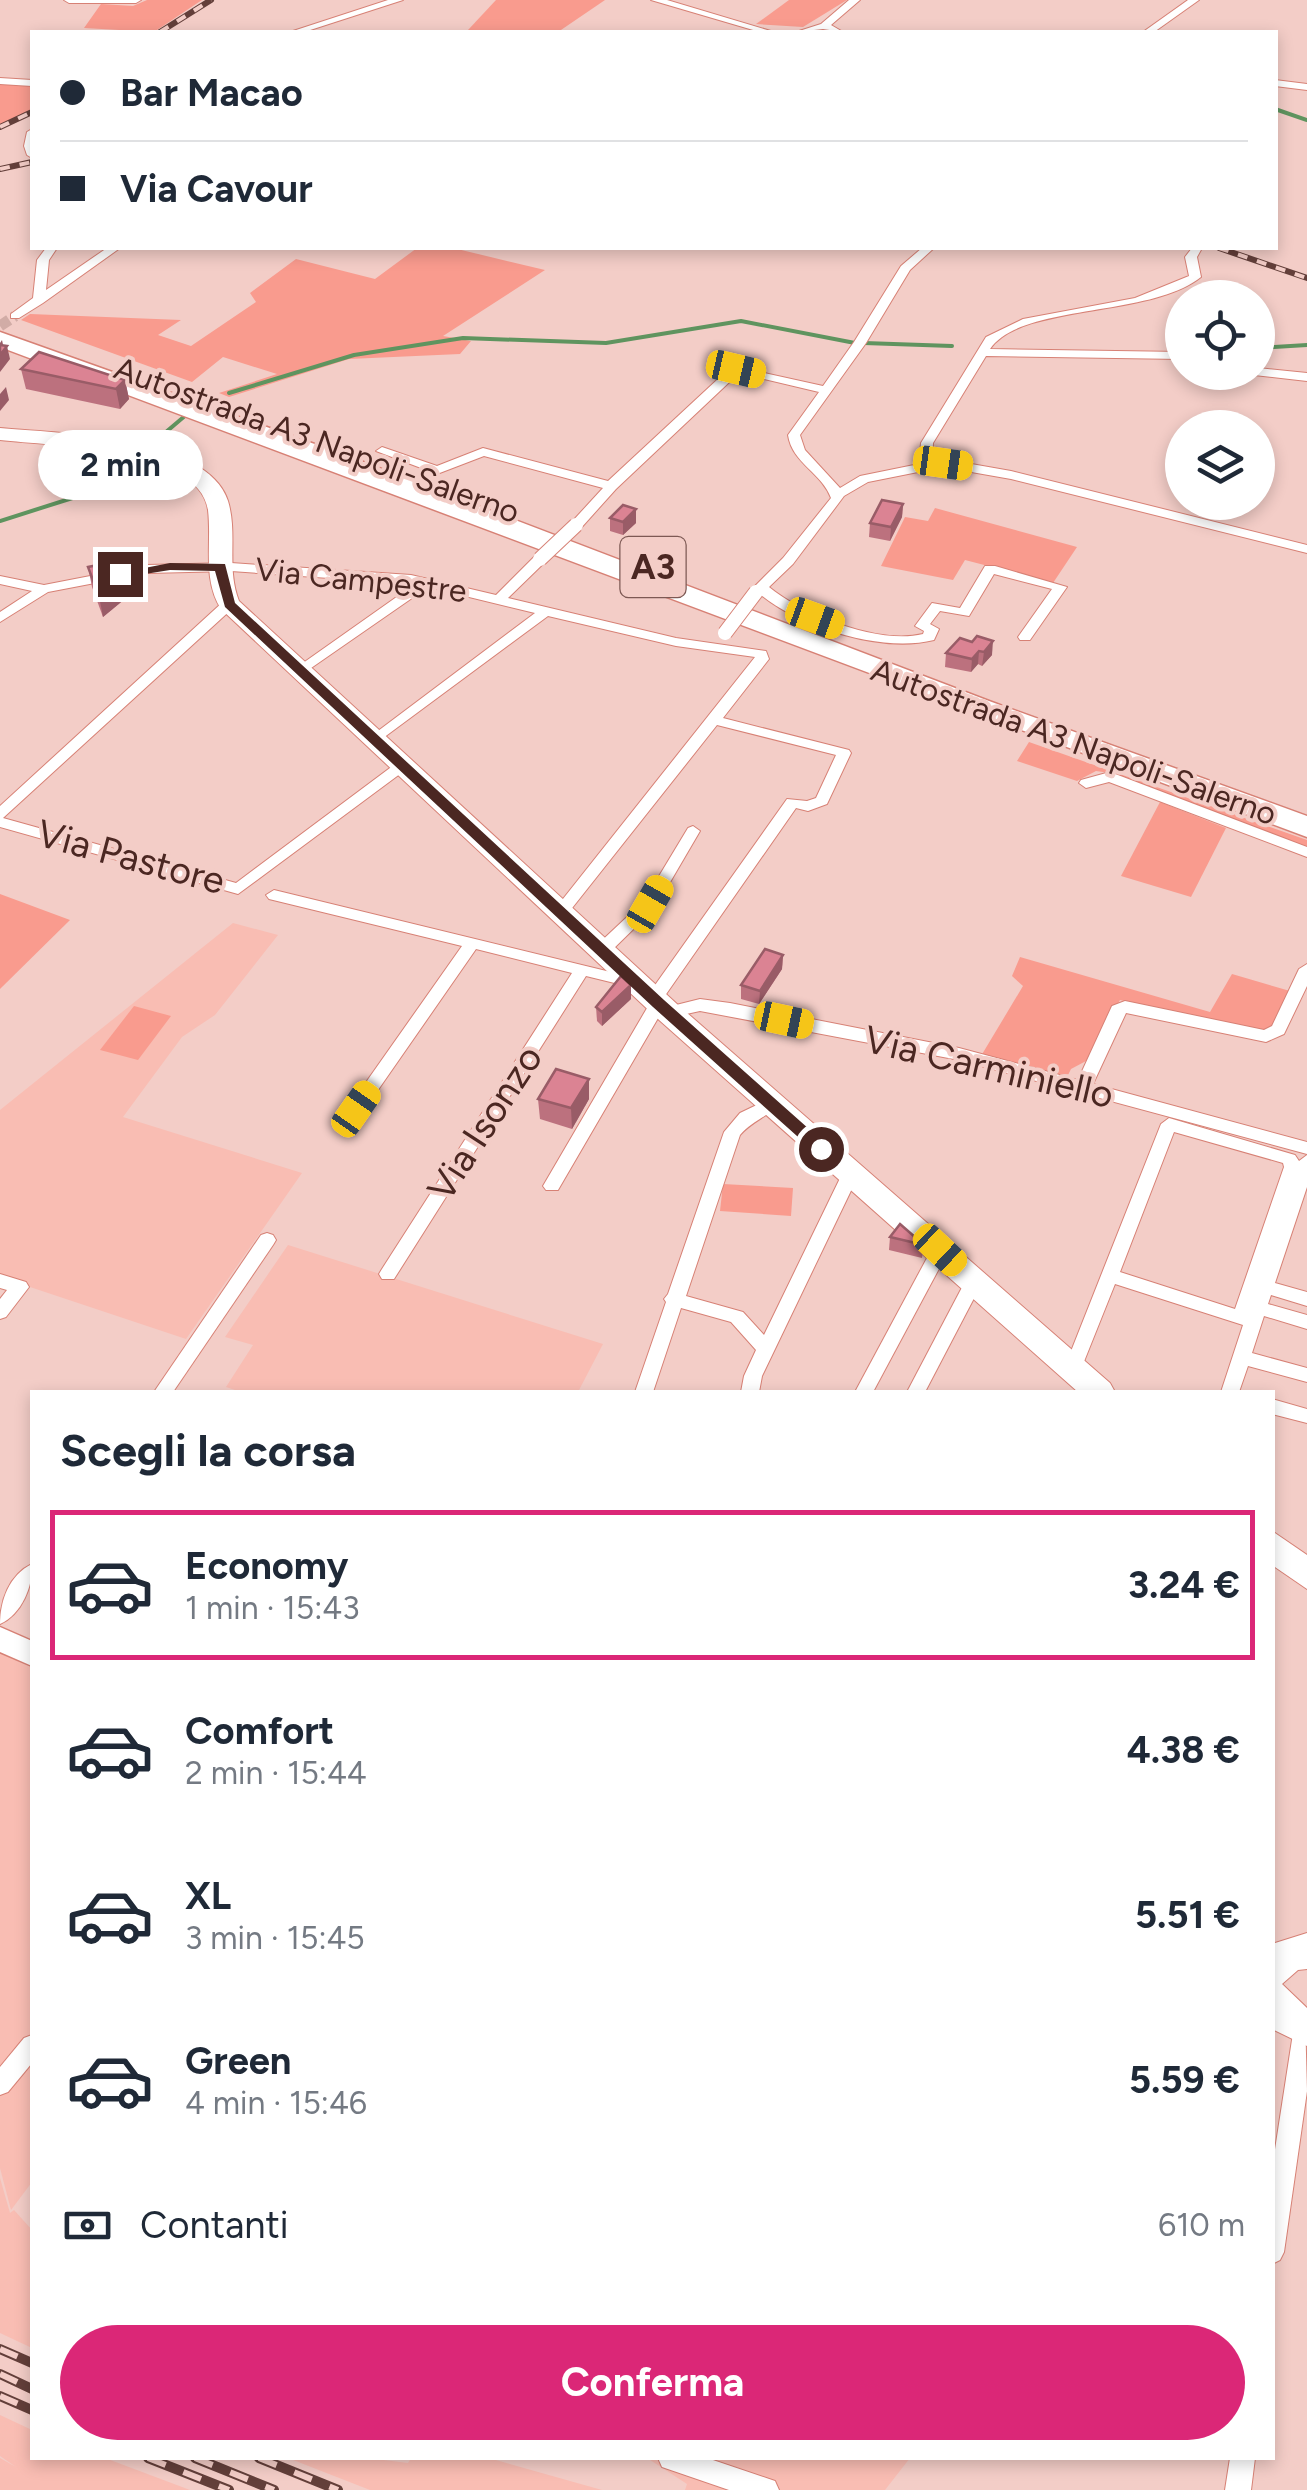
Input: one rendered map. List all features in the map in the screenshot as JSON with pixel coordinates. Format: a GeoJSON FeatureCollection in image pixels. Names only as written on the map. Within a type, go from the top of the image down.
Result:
{"type":"FeatureCollection","features":[{"type":"Feature","properties":{"kind":"highway","name":"Autostrada A3 Napoli-Salerno"},"geometry":{"type":"LineString","coordinates":[[4,330],[113,363],[314,436],[968,687],[1307,809]]}},
{"type":"Feature","properties":{"kind":"highway","name":"Autostrada A3 Napoli-Salerno"},"geometry":{"type":"LineString","coordinates":[[4,330],[962,702],[1307,827]]}},
{"type":"Feature","properties":{"kind":"main road"},"geometry":{"type":"LineString","coordinates":[[0,434],[144,454],[198,473],[217,499],[220,567],[229,604],[654,999],[1097,1390]]}},
{"type":"Feature","properties":{"kind":"main road"},"geometry":{"type":"LineString","coordinates":[[1275,1548],[1307,1575]]}},
{"type":"Feature","properties":{"kind":"main road"},"geometry":{"type":"LineString","coordinates":[[1275,1967],[1288,1954],[1307,1951]]}},
{"type":"Feature","properties":{"kind":"main road"},"geometry":{"type":"LineString","coordinates":[[1275,2002],[1288,2018],[1306,2027]]}},
{"type":"Feature","properties":{"kind":"street"},"geometry":{"type":"LineString","coordinates":[[69,0],[136,0]]}},
{"type":"Feature","properties":{"kind":"street"},"geometry":{"type":"LineString","coordinates":[[303,30],[398,0]]}},
{"type":"Feature","properties":{"kind":"street"},"geometry":{"type":"LineString","coordinates":[[656,0],[762,30]]}},
{"type":"Feature","properties":{"kind":"street"},"geometry":{"type":"LineString","coordinates":[[809,30],[824,26],[856,0]]}},
{"type":"Feature","properties":{"kind":"street"},"geometry":{"type":"LineString","coordinates":[[1151,30],[1194,0]]}},
{"type":"Feature","properties":{"kind":"street"},"geometry":{"type":"LineString","coordinates":[[322,25],[343,30]]}},
{"type":"Feature","properties":{"kind":"street"},"geometry":{"type":"LineString","coordinates":[[824,26],[833,30]]}},
{"type":"Feature","properties":{"kind":"street"},"geometry":{"type":"LineString","coordinates":[[0,81],[30,84]]}},
{"type":"Feature","properties":{"kind":"street"},"geometry":{"type":"LineString","coordinates":[[1278,84],[1307,87]]}},
{"type":"Feature","properties":{"kind":"street"},"geometry":{"type":"LineString","coordinates":[[38,301],[44,281],[43,260],[50,250]]}},
{"type":"Feature","properties":{"kind":"street"},"geometry":{"type":"LineString","coordinates":[[4,330],[111,250]]}},
{"type":"Feature","properties":{"kind":"street"},"geometry":{"type":"LineString","coordinates":[[838,494],[793,439],[860,342],[888,292],[905,268],[926,250]]}},
{"type":"Feature","properties":{"kind":"street"},"geometry":{"type":"LineString","coordinates":[[925,465],[927,443],[990,340],[1050,313],[1142,299],[1186,282],[1195,277],[1191,258],[1196,250]]}},
{"type":"Feature","properties":{"kind":"street"},"geometry":{"type":"LineString","coordinates":[[982,352],[1165,356]]}},
{"type":"Feature","properties":{"kind":"street","name":"Via Campestre"},"geometry":{"type":"LineString","coordinates":[[501,598],[611,486],[736,369],[827,390]]}},
{"type":"Feature","properties":{"kind":"street"},"geometry":{"type":"LineString","coordinates":[[1275,374],[1307,378]]}},
{"type":"Feature","properties":{"kind":"street"},"geometry":{"type":"LineString","coordinates":[[382,451],[437,470],[483,452],[611,486]]}},
{"type":"Feature","properties":{"kind":"street"},"geometry":{"type":"LineString","coordinates":[[722,639],[758,589],[834,507],[838,494],[864,479],[925,465],[943,463],[1011,475],[1307,549]]}},
{"type":"Feature","properties":{"kind":"street","name":"Via Campestre"},"geometry":{"type":"LineString","coordinates":[[44,589],[147,569],[220,567],[428,582],[676,642],[722,639],[760,654],[762,659],[714,720]]}},
{"type":"Feature","properties":{"kind":"street"},"geometry":{"type":"LineString","coordinates":[[758,589],[782,605],[849,630],[910,643],[929,637],[932,629],[922,626],[937,606],[964,613],[990,570],[1060,588],[1024,637]]}},
{"type":"Feature","properties":{"kind":"street"},"geometry":{"type":"LineString","coordinates":[[0,580],[44,589]]}},
{"type":"Feature","properties":{"kind":"street"},"geometry":{"type":"LineString","coordinates":[[301,671],[428,582]]}},
{"type":"Feature","properties":{"kind":"street"},"geometry":{"type":"LineString","coordinates":[[0,618],[44,589]]}},
{"type":"Feature","properties":{"kind":"street"},"geometry":{"type":"LineString","coordinates":[[0,818],[229,604]]}},
{"type":"Feature","properties":{"kind":"street"},"geometry":{"type":"LineString","coordinates":[[375,740],[547,610]]}},
{"type":"Feature","properties":{"kind":"street"},"geometry":{"type":"LineString","coordinates":[[552,1186],[654,999],[792,802],[808,806],[822,801],[844,753],[714,720],[560,912]]}},
{"type":"Feature","properties":{"kind":"street","name":"Via Pastore"},"geometry":{"type":"LineString","coordinates":[[0,818],[238,889],[402,766]]}},
{"type":"Feature","properties":{"kind":"street"},"geometry":{"type":"LineString","coordinates":[[1086,783],[1110,777],[1307,852]]}},
{"type":"Feature","properties":{"kind":"street"},"geometry":{"type":"LineString","coordinates":[[601,950],[650,904],[692,831]]}},
{"type":"Feature","properties":{"kind":"street","name":"Via Carminiello"},"geometry":{"type":"LineString","coordinates":[[274,895],[582,971],[654,999],[730,1009],[959,1054],[1307,1148]]}},
{"type":"Feature","properties":{"kind":"street"},"geometry":{"type":"LineString","coordinates":[[356,1109],[473,942]]}},
{"type":"Feature","properties":{"kind":"street"},"geometry":{"type":"LineString","coordinates":[[1084,1086],[1118,1010],[1125,1007],[1266,1036],[1278,1030],[1307,968]]}},
{"type":"Feature","properties":{"kind":"street","name":"Via Isonzo"},"geometry":{"type":"LineString","coordinates":[[388,1274],[582,971]]}},
{"type":"Feature","properties":{"kind":"street"},"geometry":{"type":"LineString","coordinates":[[645,1390],[732,1132],[770,1104]]}},
{"type":"Feature","properties":{"kind":"street"},"geometry":{"type":"LineString","coordinates":[[1073,1369],[1169,1124],[1289,1159],[1292,1167],[1231,1390]]}},
{"type":"Feature","properties":{"kind":"street"},"geometry":{"type":"LineString","coordinates":[[1251,1316],[1266,1287],[1307,1161]]}},
{"type":"Feature","properties":{"kind":"street"},"geometry":{"type":"LineString","coordinates":[[751,1390],[766,1349],[850,1174]]}},
{"type":"Feature","properties":{"kind":"street"},"geometry":{"type":"LineString","coordinates":[[1288,1219],[1307,1225]]}},
{"type":"Feature","properties":{"kind":"street"},"geometry":{"type":"LineString","coordinates":[[163,1390],[267,1240]]}},
{"type":"Feature","properties":{"kind":"street"},"geometry":{"type":"LineString","coordinates":[[865,1390],[940,1250]]}},
{"type":"Feature","properties":{"kind":"street"},"geometry":{"type":"LineString","coordinates":[[1110,1276],[1251,1316],[1307,1322]]}},
{"type":"Feature","properties":{"kind":"street"},"geometry":{"type":"LineString","coordinates":[[0,1280],[20,1286],[0,1312]]}},
{"type":"Feature","properties":{"kind":"street"},"geometry":{"type":"LineString","coordinates":[[917,1390],[974,1282]]}},
{"type":"Feature","properties":{"kind":"street"},"geometry":{"type":"LineString","coordinates":[[1266,1287],[1307,1299]]}},
{"type":"Feature","properties":{"kind":"street"},"geometry":{"type":"LineString","coordinates":[[673,1300],[737,1317],[766,1349]]}},
{"type":"Feature","properties":{"kind":"street"},"geometry":{"type":"LineString","coordinates":[[1242,1357],[1307,1376]]}},
{"type":"Feature","properties":{"kind":"street"},"geometry":{"type":"LineString","coordinates":[[1275,1407],[1307,1416]]}},
{"type":"Feature","properties":{"kind":"street"},"geometry":{"type":"LineString","coordinates":[[0,1616],[30,1575]]}},
{"type":"Feature","properties":{"kind":"street"},"geometry":{"type":"LineString","coordinates":[[0,1639],[30,1653]]}},
{"type":"Feature","properties":{"kind":"street"},"geometry":{"type":"LineString","coordinates":[[1275,2232],[1306,2027]]}},
{"type":"Feature","properties":{"kind":"street"},"geometry":{"type":"LineString","coordinates":[[0,2084],[30,2048]]}},
{"type":"Feature","properties":{"kind":"street"},"geometry":{"type":"LineString","coordinates":[[676,2460],[766,2490]]}},
{"type":"Feature","properties":{"kind":"street"},"geometry":{"type":"LineString","coordinates":[[1238,2490],[1242,2460]]}},
{"type":"Feature","properties":{"kind":"shaded area"},"geometry":{"type":"Polygon","coordinates":[[[147,0],[202,0],[157,30],[84,28],[101,4],[133,6],[147,0]]]}},
{"type":"Feature","properties":{"kind":"shaded area"},"geometry":{"type":"Polygon","coordinates":[[[496,0],[605,0],[561,30],[468,30],[496,0]]]}},
{"type":"Feature","properties":{"kind":"shaded area"},"geometry":{"type":"Polygon","coordinates":[[[789,0],[847,0],[803,27],[756,24],[789,0]]]}},
{"type":"Feature","properties":{"kind":"shaded area"},"geometry":{"type":"Polygon","coordinates":[[[0,83],[30,85],[30,112],[0,125],[0,83]]]}},
{"type":"Feature","properties":{"kind":"shaded area"},"geometry":{"type":"Polygon","coordinates":[[[414,250],[461,250],[545,270],[443,336],[471,341],[460,354],[349,359],[229,397],[219,393],[277,374],[223,357],[192,382],[21,320],[30,314],[181,320],[158,335],[191,346],[256,302],[250,293],[296,259],[375,279],[414,250]]]}},
{"type":"Feature","properties":{"kind":"shaded area"},"geometry":{"type":"Polygon","coordinates":[[[935,508],[1077,547],[1053,583],[965,560],[953,580],[881,566],[905,517],[928,521],[935,508]]]}},
{"type":"Feature","properties":{"kind":"shaded area"},"geometry":{"type":"Polygon","coordinates":[[[1029,742],[1307,840],[1307,848],[1117,774],[1096,771],[1077,781],[1017,761],[1029,742]]]}},
{"type":"Feature","properties":{"kind":"shaded area"},"geometry":{"type":"Polygon","coordinates":[[[1160,802],[1226,828],[1191,897],[1121,876],[1160,802]]]}},
{"type":"Feature","properties":{"kind":"shaded area"},"geometry":{"type":"Polygon","coordinates":[[[0,894],[70,920],[0,989],[0,894]]]}},
{"type":"Feature","properties":{"kind":"shaded area"},"geometry":{"type":"Polygon","coordinates":[[[233,923],[278,935],[215,1015],[182,1037],[123,1117],[302,1173],[186,1339],[0,1277],[0,1110],[233,923]]]}},
{"type":"Feature","properties":{"kind":"shaded area"},"geometry":{"type":"Polygon","coordinates":[[[1020,957],[1210,1012],[1232,974],[1290,991],[1278,1022],[1261,1032],[1120,1000],[1086,1061],[1071,1069],[1066,1079],[981,1056],[1023,986],[1012,976],[1020,957]]]}},
{"type":"Feature","properties":{"kind":"shaded area"},"geometry":{"type":"Polygon","coordinates":[[[134,1006],[171,1016],[138,1060],[100,1050],[134,1006]]]}},
{"type":"Feature","properties":{"kind":"shaded area"},"geometry":{"type":"Polygon","coordinates":[[[723,1184],[793,1188],[791,1216],[720,1211],[723,1184]]]}},
{"type":"Feature","properties":{"kind":"shaded area"},"geometry":{"type":"Polygon","coordinates":[[[288,1245],[603,1344],[579,1390],[235,1390],[226,1387],[253,1345],[225,1337],[288,1245]]]}},
{"type":"Feature","properties":{"kind":"shaded area"},"geometry":{"type":"Polygon","coordinates":[[[0,1653],[30,1667],[30,2185],[11,2210],[0,2168],[0,1653]]]}},
{"type":"Feature","properties":{"kind":"shaded area"},"geometry":{"type":"Polygon","coordinates":[[[0,2178],[10,2213],[14,2210],[30,2228],[30,2347],[0,2333],[0,2178]]]}},
{"type":"Feature","properties":{"kind":"shaded area"},"geometry":{"type":"Polygon","coordinates":[[[0,2415],[30,2429],[30,2460],[110,2460],[190,2490],[0,2490],[0,2458],[16,2467],[0,2456],[0,2415]]]}},
{"type":"Feature","properties":{"kind":"shaded area"},"geometry":{"type":"Polygon","coordinates":[[[293,2460],[496,2460],[602,2490],[370,2490],[293,2460]]]}},
{"type":"Feature","properties":{"kind":"shaded area"},"geometry":{"type":"Polygon","coordinates":[[[650,2460],[908,2460],[885,2490],[685,2490],[687,2484],[650,2460]]]}},
{"type":"Feature","properties":{"kind":"building"},"geometry":{"type":"Polygon","coordinates":[[[39,352],[125,380],[116,389],[21,369],[39,352]]]}},
{"type":"Feature","properties":{"kind":"building"},"geometry":{"type":"Polygon","coordinates":[[[882,500],[903,504],[891,527],[870,523],[882,500]]]}},
{"type":"Feature","properties":{"kind":"building"},"geometry":{"type":"Polygon","coordinates":[[[623,505],[636,509],[623,522],[610,518],[623,505]]]}},
{"type":"Feature","properties":{"kind":"building"},"geometry":{"type":"Polygon","coordinates":[[[113,562],[122,578],[99,596],[88,567],[113,562]]]}},
{"type":"Feature","properties":{"kind":"building"},"geometry":{"type":"Polygon","coordinates":[[[977,636],[993,641],[972,659],[946,653],[960,638],[972,642],[977,636]]]}},
{"type":"Feature","properties":{"kind":"building"},"geometry":{"type":"Polygon","coordinates":[[[765,949],[783,955],[760,991],[741,985],[765,949]]]}},
{"type":"Feature","properties":{"kind":"building"},"geometry":{"type":"Polygon","coordinates":[[[621,976],[631,985],[602,1012],[596,1007],[621,976]]]}},
{"type":"Feature","properties":{"kind":"building"},"geometry":{"type":"Polygon","coordinates":[[[556,1069],[589,1079],[571,1108],[538,1099],[556,1069]]]}},
{"type":"Feature","properties":{"kind":"building"},"geometry":{"type":"Polygon","coordinates":[[[900,1224],[924,1245],[890,1237],[900,1224]]]}},
{"type":"Feature","properties":{"kind":"waterway"},"geometry":{"type":"LineString","coordinates":[[1278,110],[1307,120]]}},
{"type":"Feature","properties":{"kind":"waterway"},"geometry":{"type":"LineString","coordinates":[[229,393],[354,355],[463,338],[606,343],[741,321],[855,343]]}},
{"type":"Feature","properties":{"kind":"waterway"},"geometry":{"type":"LineString","coordinates":[[864,343],[952,346]]}},
{"type":"Feature","properties":{"kind":"waterway"},"geometry":{"type":"LineString","coordinates":[[1275,347],[1307,345]]}},
{"type":"Feature","properties":{"kind":"waterway"},"geometry":{"type":"LineString","coordinates":[[146,449],[186,415]]}},
{"type":"Feature","properties":{"kind":"waterway"},"geometry":{"type":"LineString","coordinates":[[0,521],[82,495],[135,459]]}},
{"type":"Feature","properties":{"kind":"tunnel"},"geometry":{"type":"LineString","coordinates":[[0,326],[15,316]]}},
{"type":"Feature","properties":{"kind":"railway"},"geometry":{"type":"LineString","coordinates":[[163,30],[211,0]]}},
{"type":"Feature","properties":{"kind":"railway"},"geometry":{"type":"LineString","coordinates":[[0,127],[30,113]]}},
{"type":"Feature","properties":{"kind":"railway"},"geometry":{"type":"LineString","coordinates":[[0,169],[30,162]]}},
{"type":"Feature","properties":{"kind":"railway"},"geometry":{"type":"LineString","coordinates":[[1225,250],[1307,278]]}},
{"type":"Feature","properties":{"kind":"railway"},"geometry":{"type":"LineString","coordinates":[[0,2349],[30,2362]]}},
{"type":"Feature","properties":{"kind":"railway"},"geometry":{"type":"LineString","coordinates":[[0,2374],[30,2388]]}},
{"type":"Feature","properties":{"kind":"railway"},"geometry":{"type":"LineString","coordinates":[[0,2396],[30,2409]]}},
{"type":"Feature","properties":{"kind":"railway"},"geometry":{"type":"LineString","coordinates":[[153,2460],[229,2490]]}},
{"type":"Feature","properties":{"kind":"railway"},"geometry":{"type":"LineString","coordinates":[[200,2460],[274,2490]]}},
{"type":"Feature","properties":{"kind":"railway"},"geometry":{"type":"LineString","coordinates":[[264,2460],[338,2490]]}},
{"type":"Feature","properties":{"kind":"route"},"geometry":{"type":"LineString","coordinates":[[120,574],[170,566],[220,567],[229,604],[658,1004],[821,1149]]}}]}
